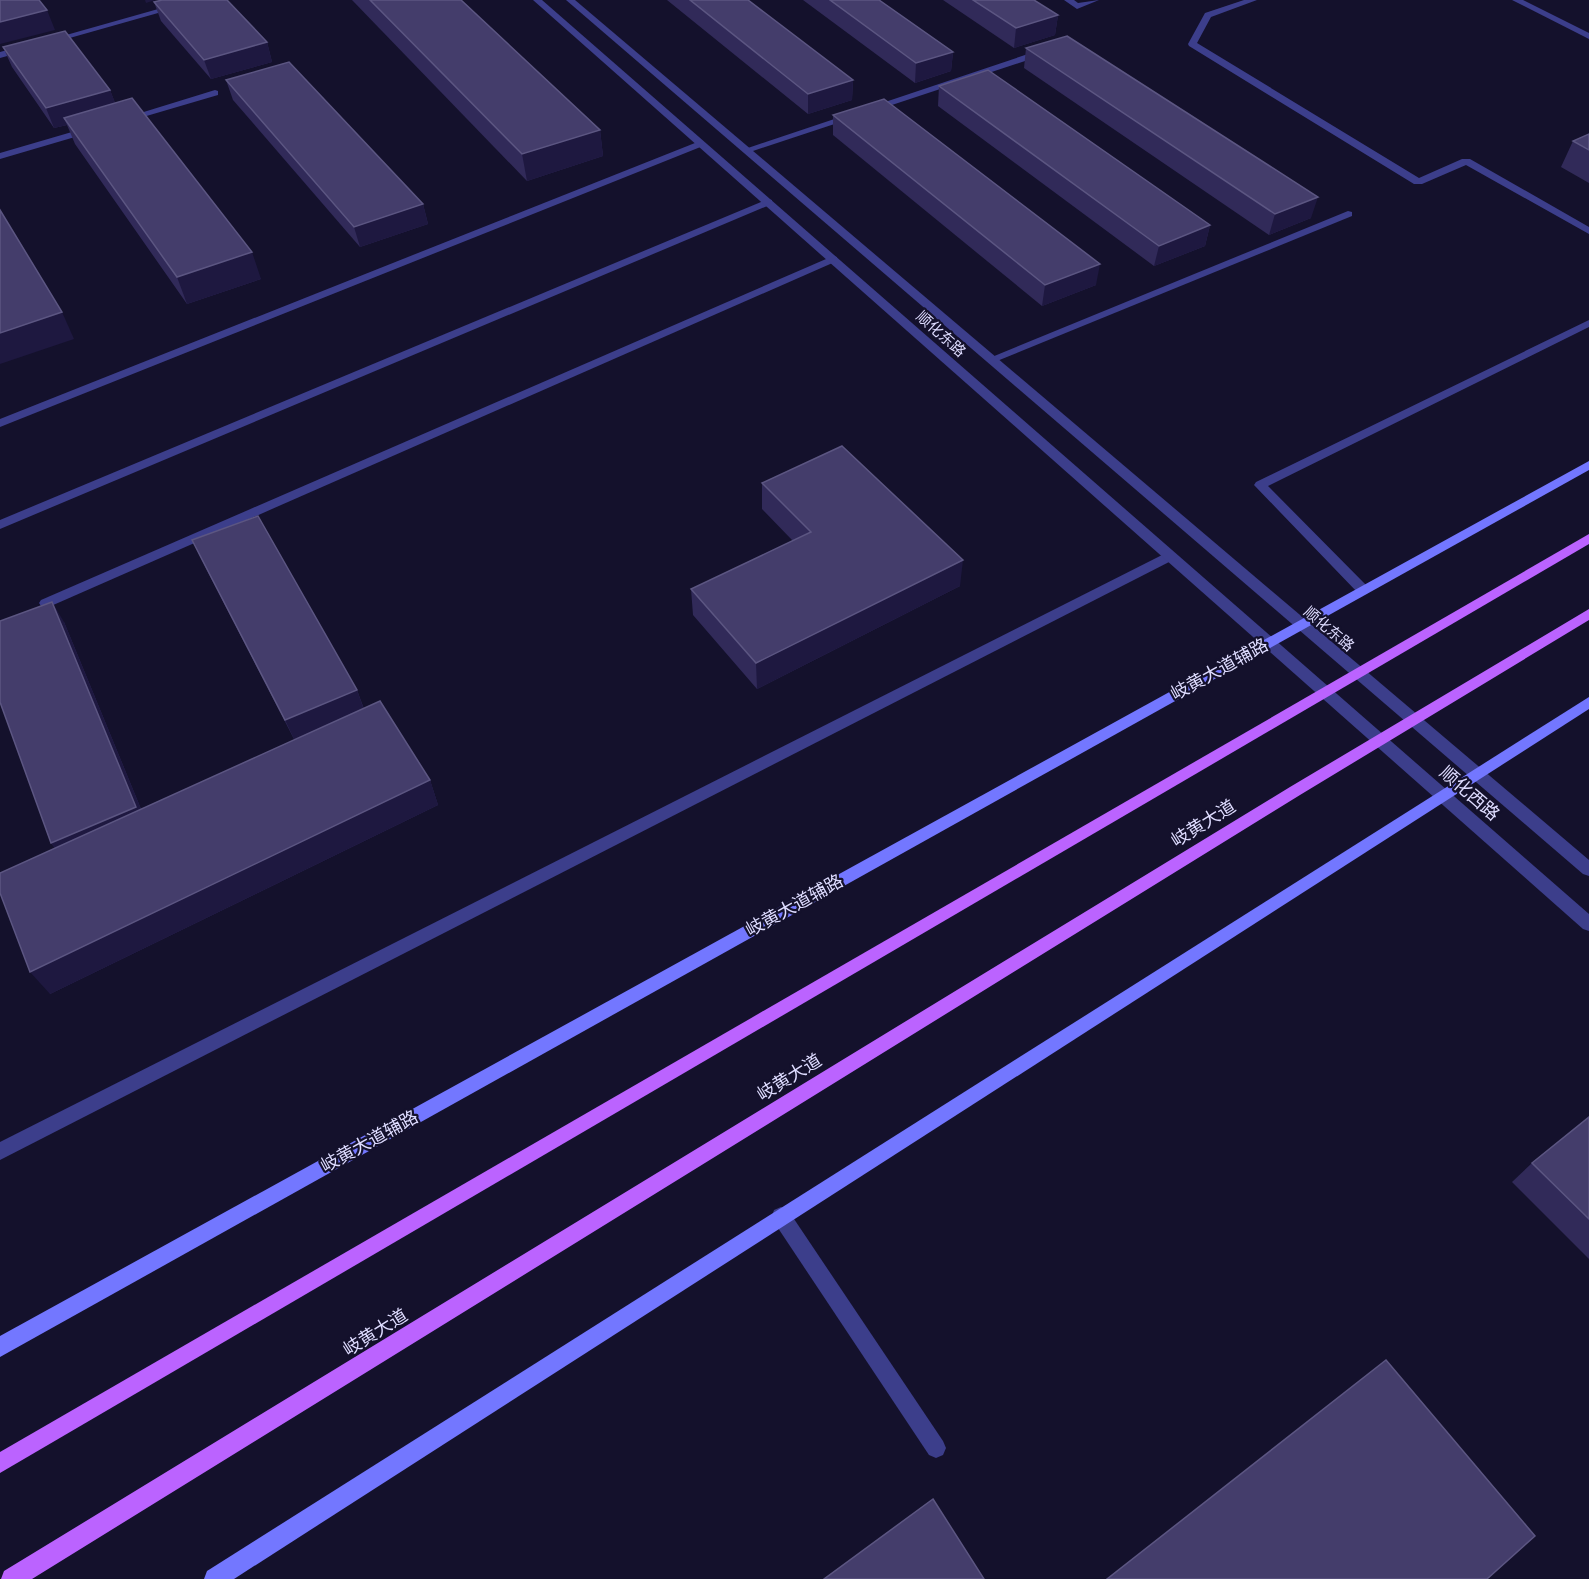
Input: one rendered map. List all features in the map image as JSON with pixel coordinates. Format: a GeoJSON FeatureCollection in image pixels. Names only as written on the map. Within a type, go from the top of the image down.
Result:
{"type":"FeatureCollection","features":[{"type":"Feature","properties":{"kind":"main road","name":"岐黄大道辅路"},"geometry":{"type":"LineString","coordinates":[[0,1347],[1589,465]]}},
{"type":"Feature","properties":{"kind":"main road"},"geometry":{"type":"LineString","coordinates":[[0,1463],[1589,538]]}},
{"type":"Feature","properties":{"kind":"main road","name":"岐黄大道"},"geometry":{"type":"LineString","coordinates":[[12,1579],[1589,614]]}},
{"type":"Feature","properties":{"kind":"main road"},"geometry":{"type":"LineString","coordinates":[[215,1579],[1589,702]]}},
{"type":"Feature","properties":{"kind":"street"},"geometry":{"type":"LineString","coordinates":[[44,43],[200,0]]}},
{"type":"Feature","properties":{"kind":"street","name":"顺化东路"},"geometry":{"type":"LineString","coordinates":[[537,0],[1324,692]]}},
{"type":"Feature","properties":{"kind":"street","name":"顺化东路"},"geometry":{"type":"LineString","coordinates":[[570,0],[1358,673]]}},
{"type":"Feature","properties":{"kind":"street"},"geometry":{"type":"LineString","coordinates":[[1068,0],[1077,6],[1095,0]]}},
{"type":"Feature","properties":{"kind":"street"},"geometry":{"type":"LineString","coordinates":[[1253,0],[1208,15],[1192,44],[1418,182],[1466,161],[1589,231]]}},
{"type":"Feature","properties":{"kind":"street"},"geometry":{"type":"LineString","coordinates":[[1516,0],[1589,36]]}},
{"type":"Feature","properties":{"kind":"street"},"geometry":{"type":"LineString","coordinates":[[0,55],[33,46]]}},
{"type":"Feature","properties":{"kind":"street"},"geometry":{"type":"LineString","coordinates":[[747,150],[1048,50]]}},
{"type":"Feature","properties":{"kind":"street"},"geometry":{"type":"LineString","coordinates":[[113,123],[215,93]]}},
{"type":"Feature","properties":{"kind":"street"},"geometry":{"type":"LineString","coordinates":[[0,156],[102,126]]}},
{"type":"Feature","properties":{"kind":"street"},"geometry":{"type":"LineString","coordinates":[[0,423],[700,144]]}},
{"type":"Feature","properties":{"kind":"street"},"geometry":{"type":"LineString","coordinates":[[0,525],[768,202]]}},
{"type":"Feature","properties":{"kind":"street"},"geometry":{"type":"LineString","coordinates":[[993,359],[1348,214]]}},
{"type":"Feature","properties":{"kind":"street"},"geometry":{"type":"LineString","coordinates":[[46,603],[833,259]]}},
{"type":"Feature","properties":{"kind":"street"},"geometry":{"type":"LineString","coordinates":[[1363,590],[1260,485],[1589,323]]}},
{"type":"Feature","properties":{"kind":"street"},"geometry":{"type":"LineString","coordinates":[[0,1151],[1168,556]]}},
{"type":"Feature","properties":{"kind":"street","name":"顺化西路"},"geometry":{"type":"LineString","coordinates":[[1358,673],[1589,869]]}},
{"type":"Feature","properties":{"kind":"street","name":"顺化西路"},"geometry":{"type":"LineString","coordinates":[[1324,692],[1589,924]]}},
{"type":"Feature","properties":{"kind":"street"},"geometry":{"type":"LineString","coordinates":[[781,1216],[936,1448]]}},
{"type":"Feature","properties":{"kind":"building"},"geometry":{"type":"Polygon","coordinates":[[[0,0],[39,0],[47,10],[0,22],[0,0]]]}},
{"type":"Feature","properties":{"kind":"building"},"geometry":{"type":"Polygon","coordinates":[[[227,0],[267,42],[204,60],[154,2],[227,0]]]}},
{"type":"Feature","properties":{"kind":"building"},"geometry":{"type":"Polygon","coordinates":[[[370,0],[461,0],[600,130],[522,154],[370,0]]]}},
{"type":"Feature","properties":{"kind":"building"},"geometry":{"type":"Polygon","coordinates":[[[690,0],[748,0],[853,80],[808,94],[690,0]]]}},
{"type":"Feature","properties":{"kind":"building"},"geometry":{"type":"Polygon","coordinates":[[[830,0],[879,0],[953,52],[916,63],[830,0]]]}},
{"type":"Feature","properties":{"kind":"building"},"geometry":{"type":"Polygon","coordinates":[[[973,0],[1034,0],[1058,15],[1016,28],[973,0]]]}},
{"type":"Feature","properties":{"kind":"building"},"geometry":{"type":"Polygon","coordinates":[[[65,31],[110,90],[46,108],[3,47],[65,31]]]}},
{"type":"Feature","properties":{"kind":"building"},"geometry":{"type":"Polygon","coordinates":[[[1067,36],[1318,197],[1275,214],[1026,48],[1067,36]]]}},
{"type":"Feature","properties":{"kind":"building"},"geometry":{"type":"Polygon","coordinates":[[[289,62],[423,204],[354,227],[226,80],[289,62]]]}},
{"type":"Feature","properties":{"kind":"building"},"geometry":{"type":"Polygon","coordinates":[[[988,70],[1210,225],[1159,246],[939,86],[988,70]]]}},
{"type":"Feature","properties":{"kind":"building"},"geometry":{"type":"Polygon","coordinates":[[[132,98],[252,252],[177,277],[64,118],[132,98]]]}},
{"type":"Feature","properties":{"kind":"building"},"geometry":{"type":"Polygon","coordinates":[[[884,99],[1100,264],[1045,285],[833,115],[884,99]]]}},
{"type":"Feature","properties":{"kind":"building"},"geometry":{"type":"Polygon","coordinates":[[[1589,134],[1589,150],[1573,141],[1589,134]]]}},
{"type":"Feature","properties":{"kind":"building"},"geometry":{"type":"Polygon","coordinates":[[[0,210],[62,312],[0,333],[0,210]]]}},
{"type":"Feature","properties":{"kind":"building"},"geometry":{"type":"Polygon","coordinates":[[[842,446],[963,560],[756,663],[691,589],[811,532],[762,483],[842,446]]]}},
{"type":"Feature","properties":{"kind":"building"},"geometry":{"type":"Polygon","coordinates":[[[258,516],[357,690],[285,720],[192,540],[258,516]]]}},
{"type":"Feature","properties":{"kind":"building"},"geometry":{"type":"Polygon","coordinates":[[[52,602],[136,807],[51,843],[0,702],[0,621],[52,602]]]}},
{"type":"Feature","properties":{"kind":"building"},"geometry":{"type":"Polygon","coordinates":[[[380,701],[430,780],[30,972],[0,893],[0,873],[380,701]]]}},
{"type":"Feature","properties":{"kind":"building"},"geometry":{"type":"Polygon","coordinates":[[[1589,1117],[1589,1219],[1532,1163],[1589,1117]]]}},
{"type":"Feature","properties":{"kind":"building"},"geometry":{"type":"Polygon","coordinates":[[[1386,1360],[1535,1536],[1487,1579],[1107,1579],[1386,1360]]]}},
{"type":"Feature","properties":{"kind":"building"},"geometry":{"type":"Polygon","coordinates":[[[933,1499],[984,1579],[824,1579],[933,1499]]]}}]}
